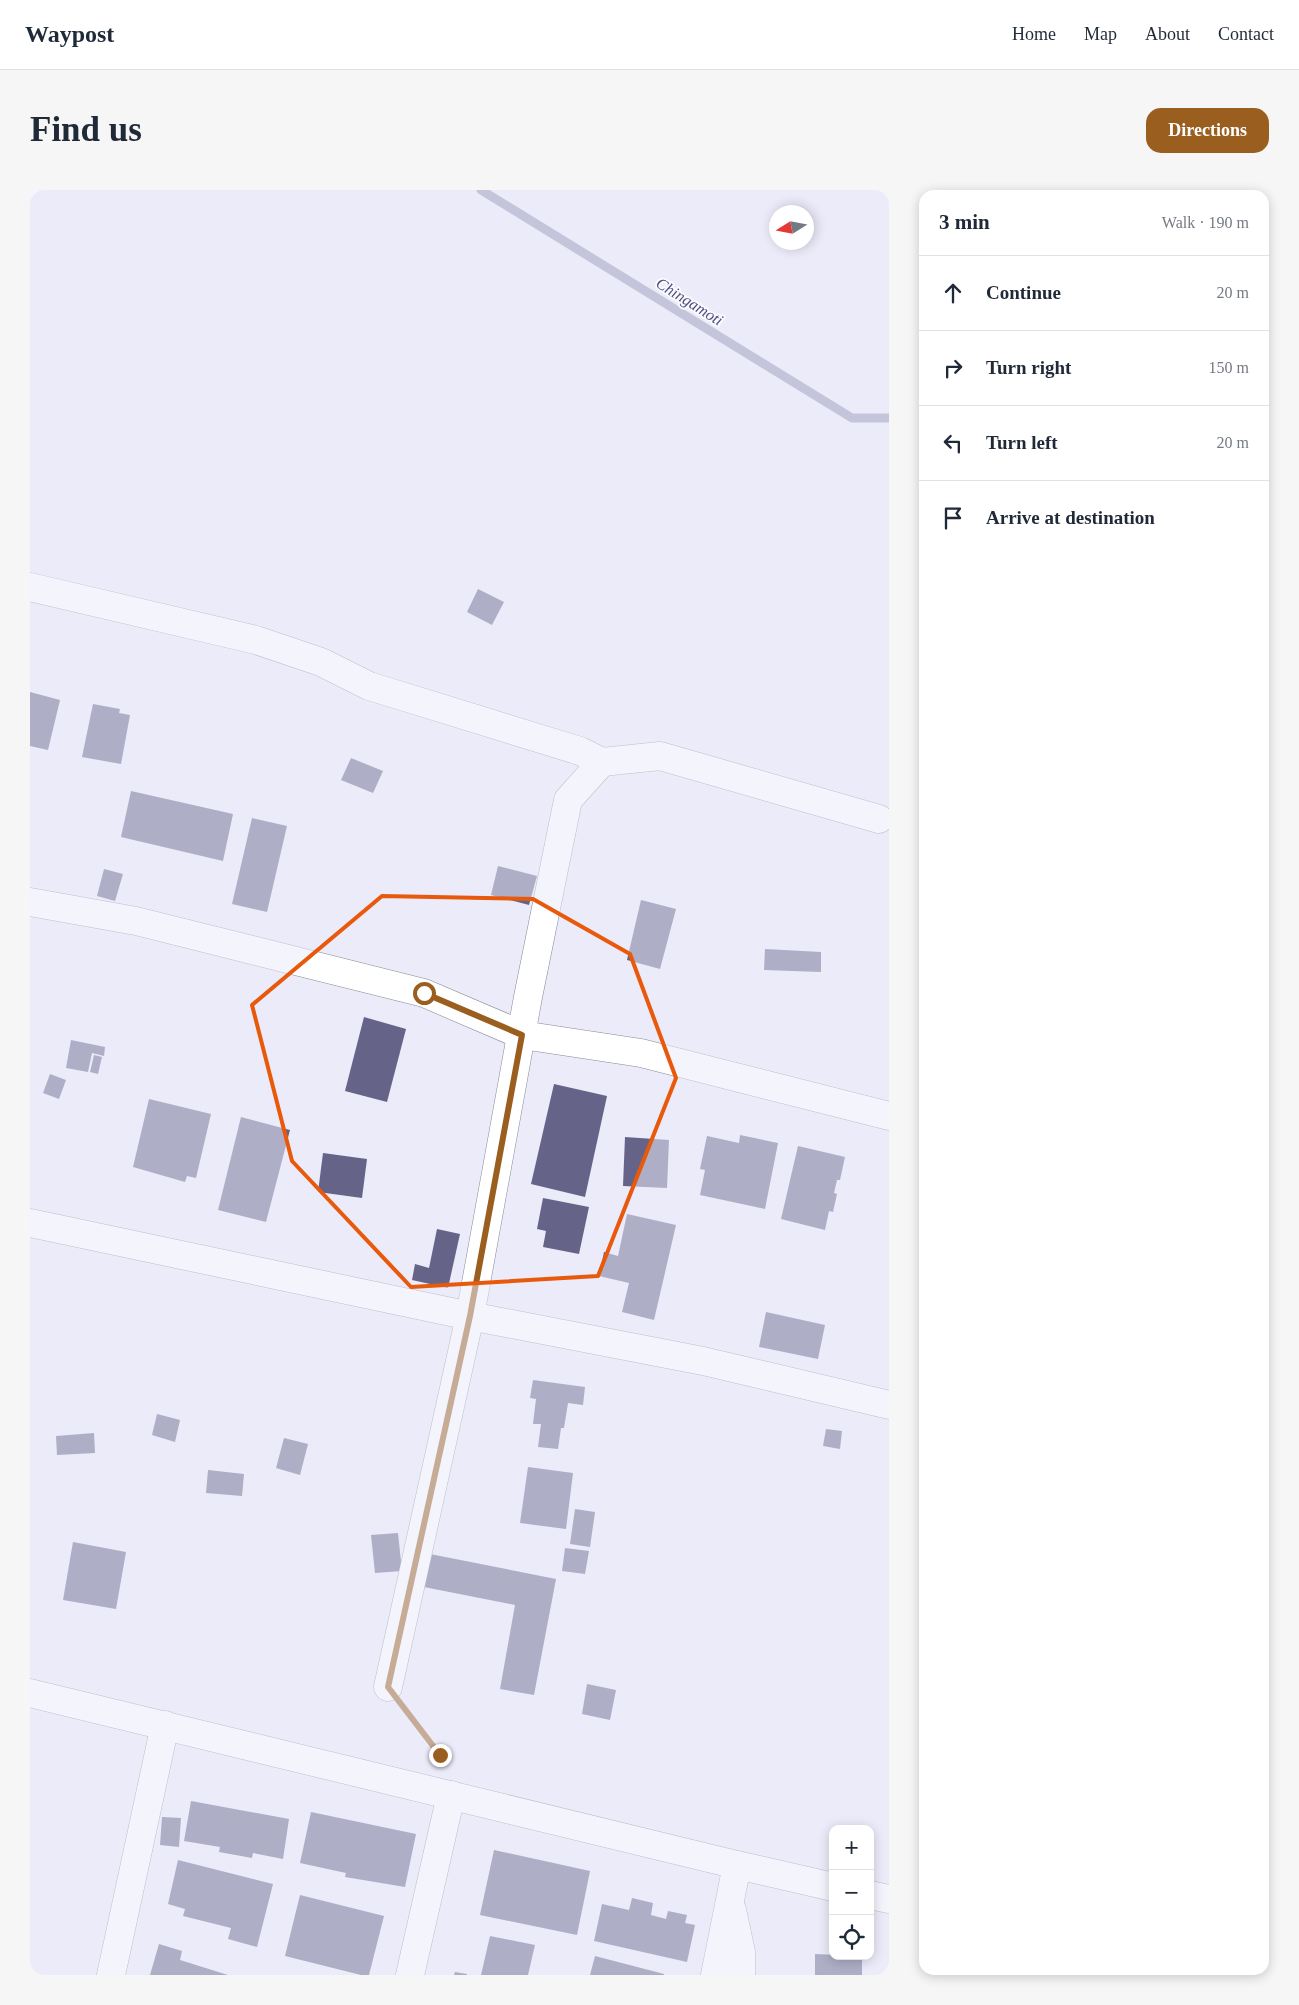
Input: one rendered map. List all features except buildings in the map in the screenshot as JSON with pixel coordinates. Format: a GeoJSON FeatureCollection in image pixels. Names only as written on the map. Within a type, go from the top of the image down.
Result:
{"type":"FeatureCollection","features":[{"type":"Feature","properties":{"kind":"street"},"geometry":{"type":"LineString","coordinates":[[30,587],[256,640],[321,662],[369,686],[580,751],[602,762],[660,756],[879,819]]}},
{"type":"Feature","properties":{"kind":"street"},"geometry":{"type":"LineString","coordinates":[[388,1687],[470,1316],[568,800],[602,762]]}},
{"type":"Feature","properties":{"kind":"street"},"geometry":{"type":"LineString","coordinates":[[30,902],[136,921],[424,993],[522,1035],[641,1053],[889,1116]]}},
{"type":"Feature","properties":{"kind":"street"},"geometry":{"type":"LineString","coordinates":[[30,1224],[470,1316],[703,1361],[889,1405]]}},
{"type":"Feature","properties":{"kind":"street"},"geometry":{"type":"LineString","coordinates":[[30,1693],[829,1886]]}},
{"type":"Feature","properties":{"kind":"street"},"geometry":{"type":"LineString","coordinates":[[111,1975],[165,1725]]}},
{"type":"Feature","properties":{"kind":"street"},"geometry":{"type":"LineString","coordinates":[[410,1975],[452,1796]]}},
{"type":"Feature","properties":{"kind":"street"},"geometry":{"type":"LineString","coordinates":[[715,1975],[737,1865]]}},
{"type":"Feature","properties":{"kind":"street"},"geometry":{"type":"LineString","coordinates":[[874,1896],[889,1899]]}},
{"type":"Feature","properties":{"kind":"street"},"geometry":{"type":"LineString","coordinates":[[730,1902],[741,1952],[741,1975]]}},
{"type":"Feature","properties":{"kind":"path"},"geometry":{"type":"LineString","coordinates":[[388,1687],[440,1755],[452,1796]]}},
{"type":"Feature","properties":{"kind":"highlighted area"},"geometry":{"type":"Polygon","coordinates":[[[382,896],[533,899],[630,954],[676,1078],[598,1276],[411,1287],[292,1161],[252,1005],[382,896]]]}},
{"type":"Feature","properties":{"kind":"waterway","name":"Chingamoti"},"geometry":{"type":"LineString","coordinates":[[481,190],[852,418],[889,418]]}},
{"type":"Feature","properties":{"kind":"route"},"geometry":{"type":"LineString","coordinates":[[424,993],[522,1035],[470,1316],[388,1687],[440,1755]]}}]}
